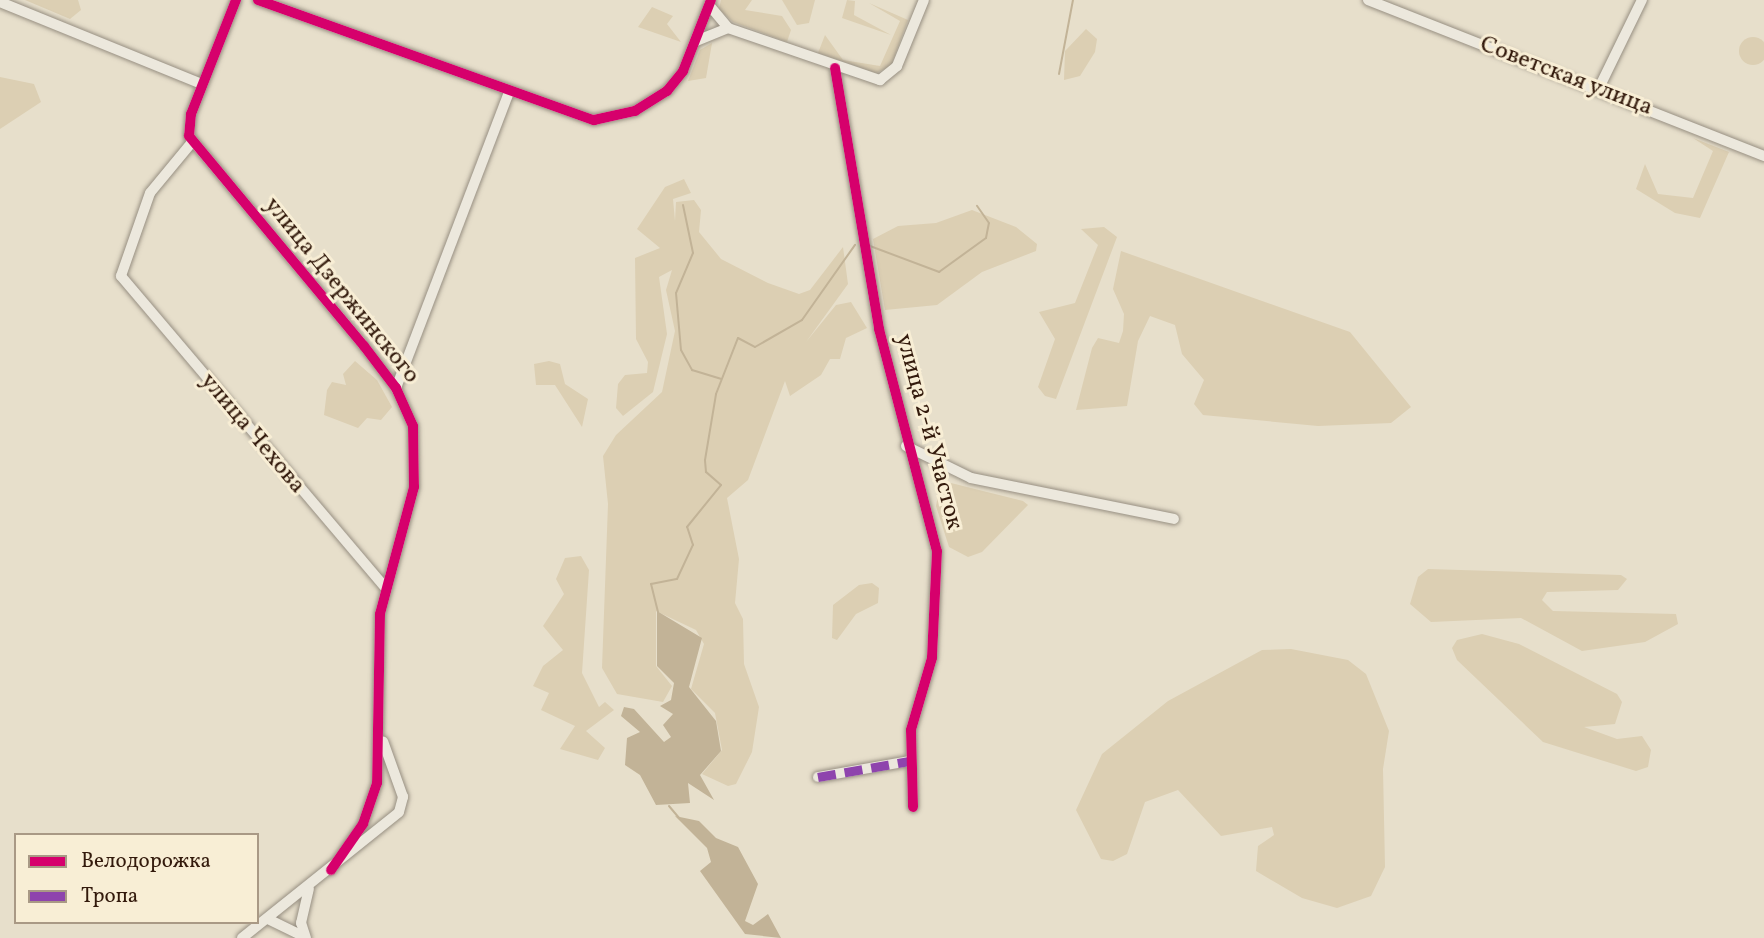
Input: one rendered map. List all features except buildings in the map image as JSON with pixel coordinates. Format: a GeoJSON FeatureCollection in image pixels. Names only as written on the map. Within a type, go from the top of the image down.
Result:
{"type":"FeatureCollection","features":[{"type":"Feature","properties":{"kind":"street"},"geometry":{"type":"LineString","coordinates":[[193,141],[188,124],[236,0]]}},
{"type":"Feature","properties":{"kind":"street"},"geometry":{"type":"LineString","coordinates":[[258,0],[580,118],[617,117],[667,91],[694,44],[710,2]]}},
{"type":"Feature","properties":{"kind":"street"},"geometry":{"type":"LineString","coordinates":[[694,44],[715,29],[728,29],[875,80],[889,76],[923,0]]}},
{"type":"Feature","properties":{"kind":"street","name":"Советская улица"},"geometry":{"type":"LineString","coordinates":[[1368,0],[1599,88],[1764,156]]}},
{"type":"Feature","properties":{"kind":"street"},"geometry":{"type":"LineString","coordinates":[[1599,88],[1642,0]]}},
{"type":"Feature","properties":{"kind":"street"},"geometry":{"type":"LineString","coordinates":[[0,2],[202,84]]}},
{"type":"Feature","properties":{"kind":"street"},"geometry":{"type":"LineString","coordinates":[[710,2],[728,29]]}},
{"type":"Feature","properties":{"kind":"street","name":"улица 2-й Участок"},"geometry":{"type":"LineString","coordinates":[[835,68],[857,226],[906,446],[940,577],[932,658],[911,730],[909,761],[913,807]]}},
{"type":"Feature","properties":{"kind":"street"},"geometry":{"type":"LineString","coordinates":[[396,388],[509,92]]}},
{"type":"Feature","properties":{"kind":"street","name":"улица Чехова"},"geometry":{"type":"LineString","coordinates":[[193,141],[150,193],[121,276],[386,589]]}},
{"type":"Feature","properties":{"kind":"street","name":"улица Дзержинского"},"geometry":{"type":"LineString","coordinates":[[193,141],[396,388],[413,426],[415,475],[380,614],[380,735],[372,805],[331,870]]}},
{"type":"Feature","properties":{"kind":"street"},"geometry":{"type":"LineString","coordinates":[[906,446],[971,478],[1174,519]]}},
{"type":"Feature","properties":{"kind":"street","name":"улица Дзержинского"},"geometry":{"type":"LineString","coordinates":[[331,870],[399,812],[401,787],[380,735]]}},
{"type":"Feature","properties":{"kind":"street"},"geometry":{"type":"LineString","coordinates":[[818,777],[909,761]]}},
{"type":"Feature","properties":{"kind":"street"},"geometry":{"type":"LineString","coordinates":[[242,938],[270,920],[331,870]]}},
{"type":"Feature","properties":{"kind":"street"},"geometry":{"type":"LineString","coordinates":[[270,920],[304,937],[309,889]]}},
{"type":"Feature","properties":{"kind":"shaded area"},"geometry":{"type":"Polygon","coordinates":[[[25,0],[78,0],[81,10],[70,19],[25,0]]]}},
{"type":"Feature","properties":{"kind":"shaded area"},"geometry":{"type":"Polygon","coordinates":[[[721,0],[752,0],[745,10],[782,16],[791,30],[787,42],[733,22],[719,9],[721,0]]]}},
{"type":"Feature","properties":{"kind":"shaded area"},"geometry":{"type":"Polygon","coordinates":[[[782,0],[815,0],[809,23],[797,25],[782,0]]]}},
{"type":"Feature","properties":{"kind":"shaded area"},"geometry":{"type":"Polygon","coordinates":[[[847,0],[855,1],[854,15],[891,35],[842,18],[847,0]]]}},
{"type":"Feature","properties":{"kind":"shaded area"},"geometry":{"type":"Polygon","coordinates":[[[869,3],[908,20],[891,66],[876,73],[818,53],[825,35],[843,60],[880,66],[900,21],[869,3]]]}},
{"type":"Feature","properties":{"kind":"shaded area"},"geometry":{"type":"Polygon","coordinates":[[[652,7],[673,16],[667,24],[681,42],[638,27],[652,7]]]}},
{"type":"Feature","properties":{"kind":"shaded area"},"geometry":{"type":"Polygon","coordinates":[[[1086,29],[1097,39],[1095,52],[1080,76],[1064,80],[1065,51],[1086,29]]]}},
{"type":"Feature","properties":{"kind":"shaded area"},"geometry":{"type":"Polygon","coordinates":[[[1753,37],[1763,41],[1763,61],[1753,65],[1743,61],[1739,51],[1743,41],[1753,37]]]}},
{"type":"Feature","properties":{"kind":"shaded area"},"geometry":{"type":"Polygon","coordinates":[[[712,43],[706,78],[688,81],[700,50],[712,43]]]}},
{"type":"Feature","properties":{"kind":"shaded area"},"geometry":{"type":"Polygon","coordinates":[[[0,77],[34,84],[41,102],[0,129],[0,77]]]}},
{"type":"Feature","properties":{"kind":"shaded area"},"geometry":{"type":"Polygon","coordinates":[[[1693,138],[1729,152],[1700,218],[1675,213],[1636,189],[1645,164],[1658,194],[1693,198],[1713,151],[1693,138]]]}},
{"type":"Feature","properties":{"kind":"shaded area"},"geometry":{"type":"Polygon","coordinates":[[[684,179],[691,193],[673,199],[675,221],[676,202],[694,200],[701,210],[699,232],[721,259],[768,283],[799,294],[810,290],[843,247],[848,284],[806,342],[836,305],[851,302],[867,328],[846,338],[840,359],[830,359],[821,375],[790,396],[785,381],[748,480],[727,498],[739,559],[735,603],[743,619],[744,664],[759,707],[752,752],[736,784],[728,786],[702,774],[722,750],[715,713],[691,689],[704,644],[696,630],[656,611],[656,666],[672,686],[663,702],[617,694],[602,668],[608,504],[603,456],[616,435],[662,392],[675,331],[666,290],[672,270],[659,277],[667,334],[653,392],[623,416],[616,408],[618,384],[625,375],[647,373],[648,362],[636,339],[635,258],[660,248],[637,229],[665,187],[684,179]]]}},
{"type":"Feature","properties":{"kind":"shaded area"},"geometry":{"type":"Polygon","coordinates":[[[972,210],[1016,227],[1037,244],[1036,251],[982,272],[937,305],[885,310],[873,239],[898,226],[936,223],[972,210]]]}},
{"type":"Feature","properties":{"kind":"shaded area"},"geometry":{"type":"Polygon","coordinates":[[[1104,227],[1117,237],[1056,399],[1045,396],[1038,387],[1055,339],[1039,312],[1075,303],[1098,245],[1081,229],[1104,227]]]}},
{"type":"Feature","properties":{"kind":"shaded area"},"geometry":{"type":"Polygon","coordinates":[[[1121,251],[1350,332],[1411,407],[1391,423],[1318,426],[1203,415],[1194,404],[1204,380],[1182,354],[1175,325],[1150,316],[1138,341],[1127,406],[1076,410],[1092,348],[1098,338],[1119,343],[1123,331],[1124,314],[1113,289],[1121,251]]]}},
{"type":"Feature","properties":{"kind":"shaded area"},"geometry":{"type":"Polygon","coordinates":[[[355,361],[377,380],[392,407],[381,420],[367,418],[358,428],[324,415],[327,390],[332,382],[346,385],[343,374],[355,361]]]}},
{"type":"Feature","properties":{"kind":"shaded area"},"geometry":{"type":"Polygon","coordinates":[[[549,361],[560,364],[565,384],[588,399],[582,427],[555,385],[536,385],[534,364],[549,361]]]}},
{"type":"Feature","properties":{"kind":"shaded area"},"geometry":{"type":"Polygon","coordinates":[[[951,483],[1023,501],[1028,505],[982,552],[968,557],[949,547],[936,506],[939,490],[951,483]]]}},
{"type":"Feature","properties":{"kind":"shaded area"},"geometry":{"type":"Polygon","coordinates":[[[581,556],[589,570],[582,673],[599,707],[605,702],[614,710],[586,731],[605,748],[598,760],[560,749],[575,726],[541,710],[549,693],[533,686],[543,666],[563,650],[543,626],[564,594],[556,579],[565,558],[581,556]]]}},
{"type":"Feature","properties":{"kind":"shaded area"},"geometry":{"type":"Polygon","coordinates":[[[1428,569],[1621,575],[1627,579],[1618,590],[1547,592],[1542,600],[1553,611],[1676,614],[1678,624],[1645,642],[1582,651],[1521,618],[1431,622],[1410,604],[1418,577],[1428,569]]]}},
{"type":"Feature","properties":{"kind":"shaded area"},"geometry":{"type":"Polygon","coordinates":[[[872,583],[879,588],[878,603],[856,614],[837,640],[832,638],[833,605],[859,585],[872,583]]]}},
{"type":"Feature","properties":{"kind":"shaded area"},"geometry":{"type":"Polygon","coordinates":[[[657,611],[702,638],[689,687],[716,721],[721,751],[700,775],[714,800],[688,783],[690,803],[656,805],[640,775],[625,765],[627,738],[640,732],[621,716],[624,707],[634,709],[664,742],[671,737],[663,725],[673,714],[660,706],[671,700],[674,683],[657,666],[657,611]]]}},
{"type":"Feature","properties":{"kind":"shaded area"},"geometry":{"type":"Polygon","coordinates":[[[1482,634],[1519,644],[1617,694],[1622,702],[1615,724],[1584,727],[1617,739],[1642,736],[1651,750],[1648,767],[1636,771],[1543,742],[1457,660],[1452,648],[1457,640],[1482,634]]]}},
{"type":"Feature","properties":{"kind":"shaded area"},"geometry":{"type":"Polygon","coordinates":[[[1291,649],[1348,660],[1366,674],[1389,731],[1383,769],[1385,867],[1371,896],[1337,908],[1302,898],[1256,871],[1258,846],[1274,835],[1272,827],[1221,836],[1178,790],[1145,802],[1127,854],[1113,861],[1101,859],[1076,810],[1102,754],[1168,701],[1262,650],[1291,649]]]}},
{"type":"Feature","properties":{"kind":"shaded area"},"geometry":{"type":"Polygon","coordinates":[[[675,816],[699,821],[716,838],[738,847],[758,884],[745,921],[753,925],[768,914],[781,938],[745,934],[700,871],[711,862],[707,848],[675,816]]]}},
{"type":"Feature","properties":{"kind":"waterway"},"geometry":{"type":"LineString","coordinates":[[1059,74],[1073,0]]}},
{"type":"Feature","properties":{"kind":"waterway"},"geometry":{"type":"LineString","coordinates":[[683,205],[693,253],[676,293],[681,350],[692,370],[721,379]]}},
{"type":"Feature","properties":{"kind":"waterway"},"geometry":{"type":"LineString","coordinates":[[870,246],[939,272],[986,238],[989,223],[977,206]]}},
{"type":"Feature","properties":{"kind":"waterway"},"geometry":{"type":"LineString","coordinates":[[658,612],[651,584],[677,579],[693,545],[687,527],[721,485],[706,472],[705,460],[716,394],[738,338],[755,347],[802,320],[855,245]]}},
{"type":"Feature","properties":{"kind":"waterway"},"geometry":{"type":"LineString","coordinates":[[669,806],[679,818]]}},
{"type":"Feature","properties":{"kind":"marked path"},"geometry":{"type":"LineString","coordinates":[[818,777],[910,761]]}},
{"type":"Feature","properties":{"kind":"cycle path"},"geometry":{"type":"LineString","coordinates":[[236,0],[191,114],[189,136],[364,346],[396,388],[413,426],[414,487],[380,614],[377,783],[363,824],[331,870]]}},
{"type":"Feature","properties":{"kind":"cycle path"},"geometry":{"type":"LineString","coordinates":[[258,0],[594,120],[635,111],[667,91],[683,71],[711,0]]}},
{"type":"Feature","properties":{"kind":"cycle path"},"geometry":{"type":"LineString","coordinates":[[835,68],[879,329],[937,551],[932,658],[911,730],[913,807]]}}]}
